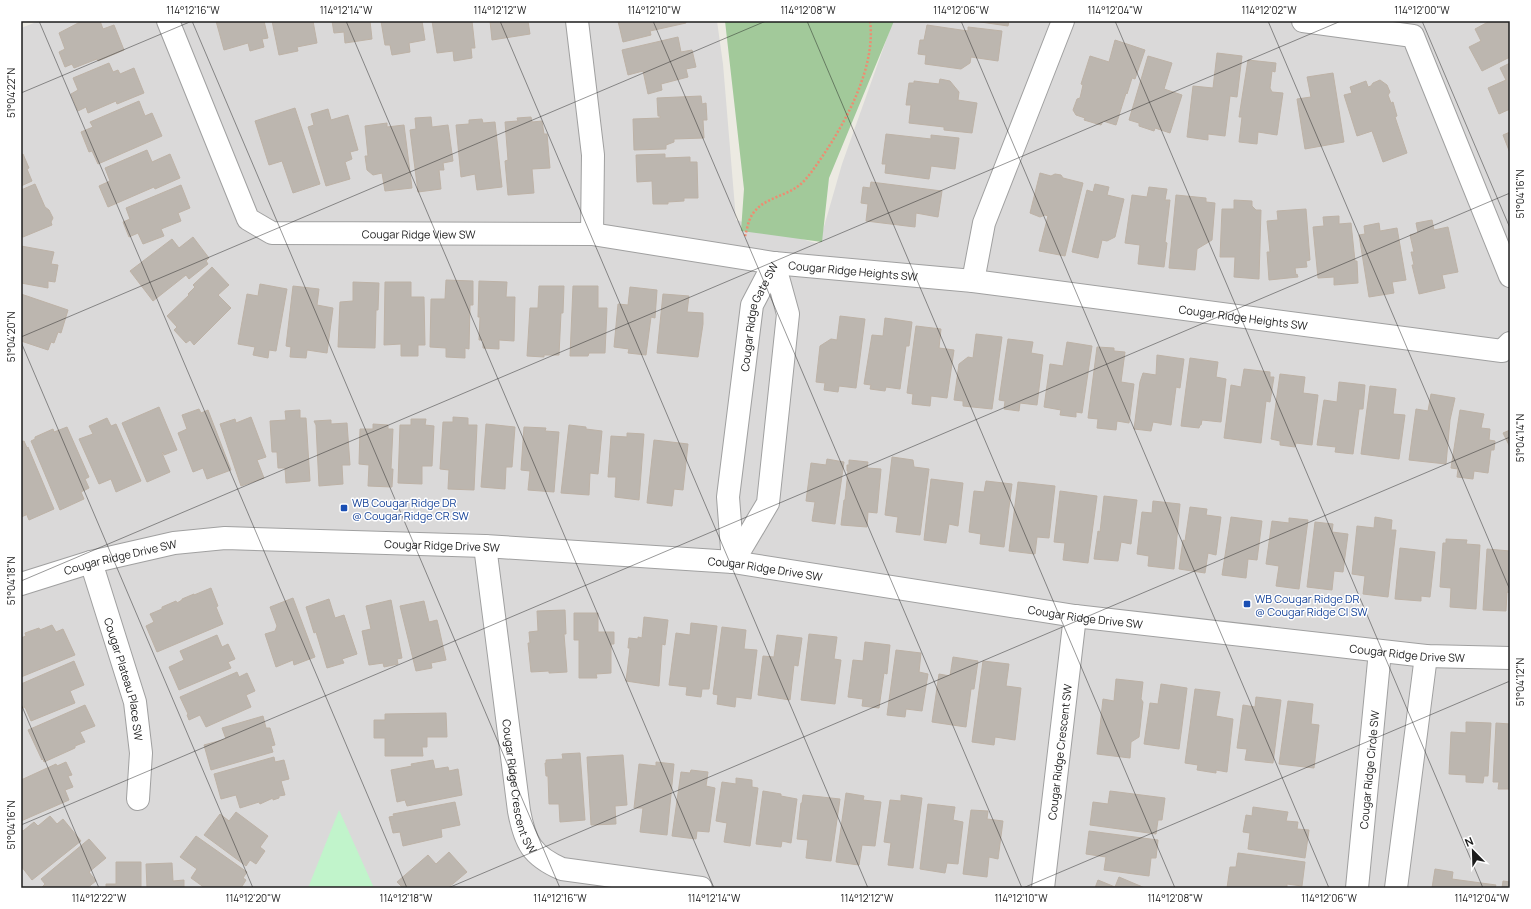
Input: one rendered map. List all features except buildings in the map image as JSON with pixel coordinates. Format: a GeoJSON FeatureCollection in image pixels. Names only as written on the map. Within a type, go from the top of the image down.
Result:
{"type":"FeatureCollection","features":[{"type":"Feature","properties":{"kind":"street","name":"Cougar Ridge View SW"},"geometry":{"type":"LineString","coordinates":[[168,21],[248,219],[272,233],[592,234]]}},
{"type":"Feature","properties":{"kind":"street"},"geometry":{"type":"LineString","coordinates":[[577,21],[593,155],[592,234]]}},
{"type":"Feature","properties":{"kind":"street"},"geometry":{"type":"LineString","coordinates":[[973,281],[984,223],[1062,21]]}},
{"type":"Feature","properties":{"kind":"street"},"geometry":{"type":"LineString","coordinates":[[1304,21],[1413,36],[1510,276]]}},
{"type":"Feature","properties":{"kind":"street","name":"Cougar Ridge Heights SW"},"geometry":{"type":"LineString","coordinates":[[592,234],[774,263],[973,281],[1502,351],[1510,343]]}},
{"type":"Feature","properties":{"kind":"street","name":"Cougar Ridge Gate SW"},"geometry":{"type":"LineString","coordinates":[[733,562],[768,503],[788,314],[774,263]]}},
{"type":"Feature","properties":{"kind":"street","name":"Cougar Ridge Gate SW"},"geometry":{"type":"LineString","coordinates":[[733,562],[728,497],[752,305],[774,263]]}},
{"type":"Feature","properties":{"kind":"street","name":"Cougar Ridge Drive SW"},"geometry":{"type":"LineString","coordinates":[[21,584],[91,562],[174,543],[225,538],[485,546],[733,562],[1075,616],[1426,656],[1510,658]]}},
{"type":"Feature","properties":{"kind":"street","name":"Cougar Ridge Crescent SW"},"geometry":{"type":"LineString","coordinates":[[485,546],[520,818],[522,830],[532,849],[546,862],[562,869],[701,888]]}},
{"type":"Feature","properties":{"kind":"street","name":"Cougar Plateau Place SW"},"geometry":{"type":"LineString","coordinates":[[91,562],[135,702],[141,753],[138,799]]}},
{"type":"Feature","properties":{"kind":"street","name":"Cougar Ridge Crescent SW"},"geometry":{"type":"LineString","coordinates":[[1043,888],[1075,616]]}},
{"type":"Feature","properties":{"kind":"street","name":"Cougar Ridge Circle SW"},"geometry":{"type":"LineString","coordinates":[[1358,888],[1380,651]]}},
{"type":"Feature","properties":{"kind":"street"},"geometry":{"type":"LineString","coordinates":[[1396,888],[1426,656]]}},
{"type":"Feature","properties":{"kind":"path"},"geometry":{"type":"LineString","coordinates":[[742,258],[745,236],[751,216],[763,203],[780,196],[801,184],[812,172],[835,137],[856,97],[867,64],[872,30],[870,21]]}},
{"type":"Feature","properties":{"kind":"shaded area"},"geometry":{"type":"Polygon","coordinates":[[[39,21],[717,21],[723,64],[736,220],[819,244],[842,164],[893,21],[1510,21],[1510,888],[21,888],[21,28],[39,21]]]}},
{"type":"Feature","properties":{"kind":"green space"},"geometry":{"type":"Polygon","coordinates":[[[725,21],[894,21],[829,178],[822,242],[741,231],[744,189],[725,21]]]}},
{"type":"Feature","properties":{"kind":"green space"},"geometry":{"type":"Polygon","coordinates":[[[339,810],[374,888],[308,888],[339,810]]]}},
{"type":"Feature","properties":{"kind":"place","name":"WB Cougar Ridge DR @ Cougar Ridge CR SW"},"geometry":{"type":"Point","coordinates":[344,508]}},
{"type":"Feature","properties":{"kind":"place","name":"WB Cougar Ridge DR @ Cougar Ridge CI SW"},"geometry":{"type":"Point","coordinates":[1247,604]}}]}
